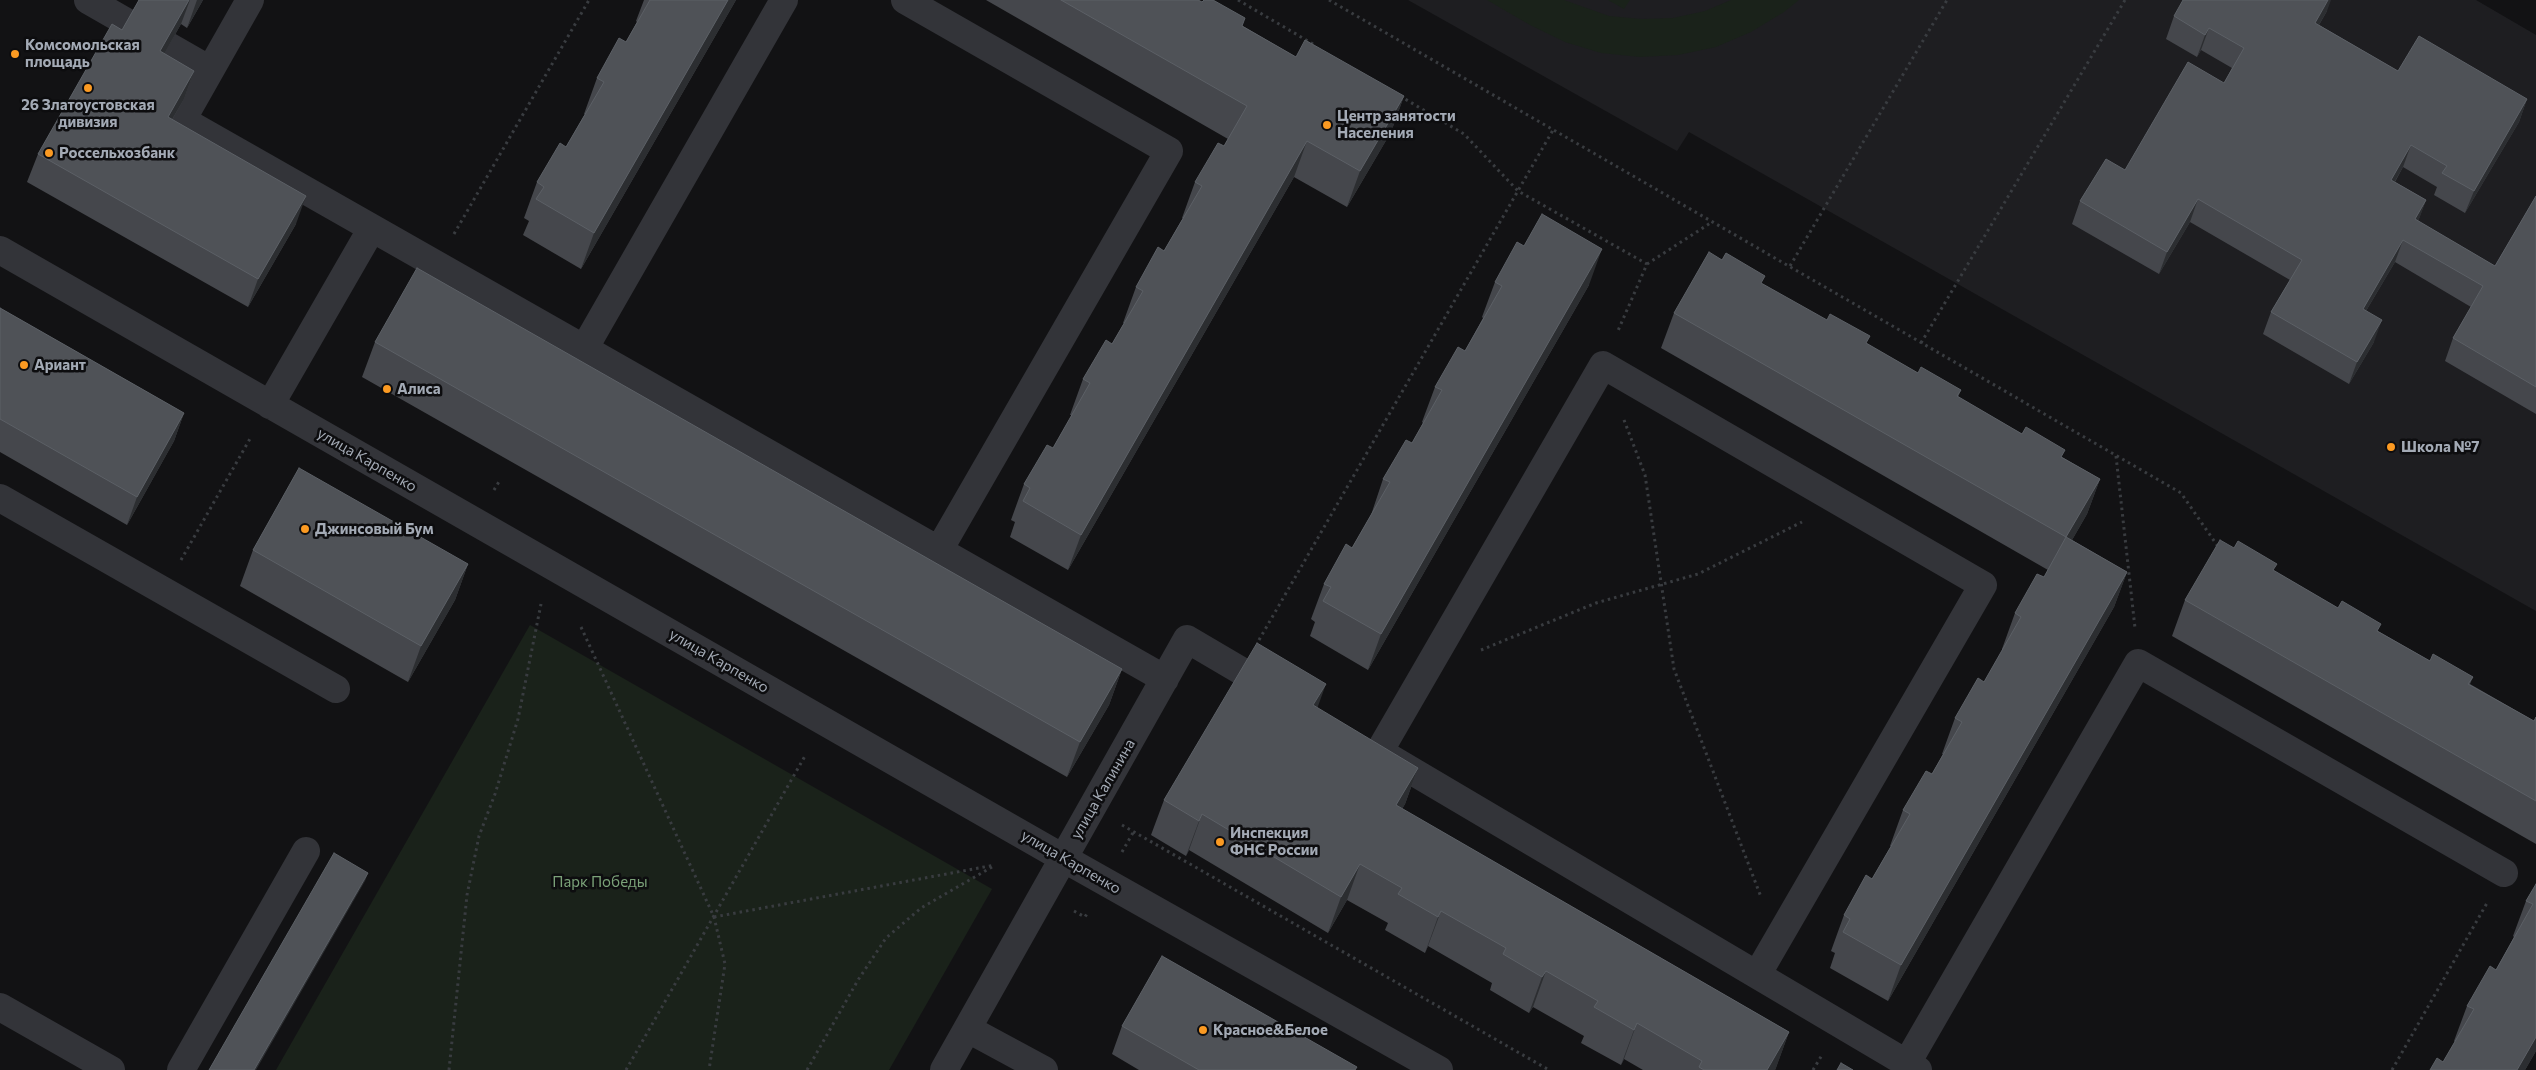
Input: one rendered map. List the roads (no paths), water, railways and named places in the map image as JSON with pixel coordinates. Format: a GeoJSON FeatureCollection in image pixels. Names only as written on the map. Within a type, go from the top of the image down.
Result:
{"type":"FeatureCollection","features":[{"type":"Feature","properties":{"kind":"street"},"geometry":{"type":"LineString","coordinates":[[88,0],[210,70]]}},
{"type":"Feature","properties":{"kind":"street"},"geometry":{"type":"LineString","coordinates":[[250,0],[182,120],[1165,679]]}},
{"type":"Feature","properties":{"kind":"street"},"geometry":{"type":"LineString","coordinates":[[584,349],[784,0]]}},
{"type":"Feature","properties":{"kind":"street"},"geometry":{"type":"LineString","coordinates":[[905,0],[1169,151],[939,550]]}},
{"type":"Feature","properties":{"kind":"street"},"geometry":{"type":"LineString","coordinates":[[270,405],[372,228]]}},
{"type":"Feature","properties":{"kind":"street","name":"улица Карпенко"},"geometry":{"type":"LineString","coordinates":[[0,250],[1426,1067]]}},
{"type":"Feature","properties":{"kind":"street"},"geometry":{"type":"LineString","coordinates":[[1379,752],[1603,365],[1983,585],[1757,975]]}},
{"type":"Feature","properties":{"kind":"street"},"geometry":{"type":"LineString","coordinates":[[0,498],[336,689]]}},
{"type":"Feature","properties":{"kind":"street","name":"улица Калинина"},"geometry":{"type":"LineString","coordinates":[[944,1070],[1187,639],[1290,700]]}},
{"type":"Feature","properties":{"kind":"street"},"geometry":{"type":"LineString","coordinates":[[1355,738],[1913,1067],[2138,663],[2504,873]]}},
{"type":"Feature","properties":{"kind":"street"},"geometry":{"type":"LineString","coordinates":[[181,1070],[306,851]]}},
{"type":"Feature","properties":{"kind":"street"},"geometry":{"type":"LineString","coordinates":[[0,1007],[111,1070]]}},
{"type":"Feature","properties":{"kind":"street"},"geometry":{"type":"LineString","coordinates":[[968,1029],[1044,1070]]}},
{"type":"Feature","properties":{"kind":"place","name":"Комсомольская площадь"},"geometry":{"type":"Point","coordinates":[15,54]}},
{"type":"Feature","properties":{"kind":"place","name":"26 Златоустовская дивизия"},"geometry":{"type":"Point","coordinates":[88,88]}},
{"type":"Feature","properties":{"kind":"place","name":"Центр занятости Населения"},"geometry":{"type":"Point","coordinates":[1327,125]}},
{"type":"Feature","properties":{"kind":"place","name":"Россельхозбанк"},"geometry":{"type":"Point","coordinates":[49,153]}},
{"type":"Feature","properties":{"kind":"place","name":"Ариант"},"geometry":{"type":"Point","coordinates":[24,365]}},
{"type":"Feature","properties":{"kind":"place","name":"Алиса"},"geometry":{"type":"Point","coordinates":[387,389]}},
{"type":"Feature","properties":{"kind":"place","name":"Школа №7"},"geometry":{"type":"Point","coordinates":[2391,447]}},
{"type":"Feature","properties":{"kind":"place","name":"Джинсовый Бум"},"geometry":{"type":"Point","coordinates":[305,529]}},
{"type":"Feature","properties":{"kind":"place","name":"Инспекция ФНС России"},"geometry":{"type":"Point","coordinates":[1220,842]}},
{"type":"Feature","properties":{"kind":"place","name":"Красное&Белое"},"geometry":{"type":"Point","coordinates":[1203,1030]}},
{"type":"Feature","properties":{"kind":"park label","name":"Парк Победы"},"geometry":{"type":"Point","coordinates":[600,882]}}]}
